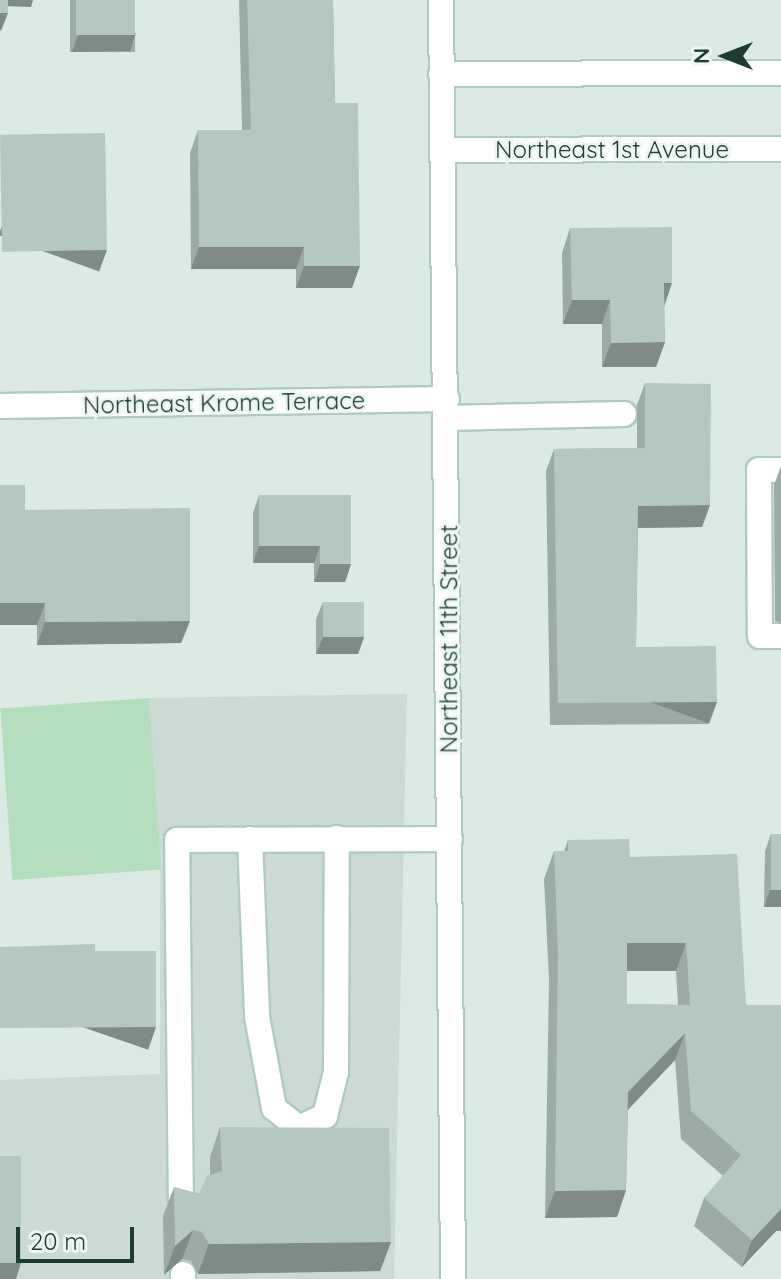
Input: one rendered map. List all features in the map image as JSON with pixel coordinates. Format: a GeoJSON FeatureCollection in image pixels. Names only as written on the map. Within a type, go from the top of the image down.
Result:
{"type":"FeatureCollection","features":[{"type":"Feature","properties":{"kind":"street","name":"Northeast 11th Street"},"geometry":{"type":"LineString","coordinates":[[441,0],[453,1279]]}},
{"type":"Feature","properties":{"kind":"street"},"geometry":{"type":"LineString","coordinates":[[441,74],[781,73]]}},
{"type":"Feature","properties":{"kind":"street","name":"Northeast 1st Avenue"},"geometry":{"type":"LineString","coordinates":[[442,150],[781,149]]}},
{"type":"Feature","properties":{"kind":"street","name":"Northeast Krome Terrace"},"geometry":{"type":"LineString","coordinates":[[0,406],[447,408],[624,414]]}},
{"type":"Feature","properties":{"kind":"street"},"geometry":{"type":"LineString","coordinates":[[781,470],[759,470],[760,636],[781,636]]}},
{"type":"Feature","properties":{"kind":"street"},"geometry":{"type":"LineString","coordinates":[[250,839],[257,1017],[274,1108],[299,1128],[325,1116],[336,1072],[337,838]]}},
{"type":"Feature","properties":{"kind":"street"},"geometry":{"type":"LineString","coordinates":[[181,1210],[177,840],[450,839]]}},
{"type":"Feature","properties":{"kind":"shaded area"},"geometry":{"type":"Polygon","coordinates":[[[407,694],[394,1279],[0,1279],[0,1080],[160,1074],[160,870],[149,698],[407,694]]]}},
{"type":"Feature","properties":{"kind":"green space"},"geometry":{"type":"Polygon","coordinates":[[[149,698],[161,870],[12,880],[0,708],[149,698]]]}},
{"type":"Feature","properties":{"kind":"building"},"geometry":{"type":"Polygon","coordinates":[[[0,0],[8,0],[8,13],[0,13],[0,0]]]}},
{"type":"Feature","properties":{"kind":"building"},"geometry":{"type":"Polygon","coordinates":[[[76,0],[135,0],[135,35],[76,35],[76,0]]]}},
{"type":"Feature","properties":{"kind":"building"},"geometry":{"type":"Polygon","coordinates":[[[247,0],[333,0],[335,103],[358,103],[360,266],[304,266],[304,247],[199,247],[198,130],[251,130],[247,0]]]}},
{"type":"Feature","properties":{"kind":"building"},"geometry":{"type":"Polygon","coordinates":[[[105,133],[107,250],[2,252],[0,135],[105,133]]]}},
{"type":"Feature","properties":{"kind":"building"},"geometry":{"type":"Polygon","coordinates":[[[672,227],[672,283],[664,283],[665,342],[611,343],[610,300],[572,300],[570,228],[672,227]]]}},
{"type":"Feature","properties":{"kind":"building"},"geometry":{"type":"Polygon","coordinates":[[[645,383],[711,384],[710,505],[638,506],[636,647],[716,646],[717,702],[558,703],[554,449],[645,448],[645,383]]]}},
{"type":"Feature","properties":{"kind":"building"},"geometry":{"type":"Polygon","coordinates":[[[0,485],[25,485],[25,510],[190,508],[190,621],[45,622],[45,603],[0,603],[0,485]]]}},
{"type":"Feature","properties":{"kind":"building"},"geometry":{"type":"Polygon","coordinates":[[[259,495],[351,495],[351,564],[320,564],[320,546],[259,546],[259,495]]]}},
{"type":"Feature","properties":{"kind":"building"},"geometry":{"type":"Polygon","coordinates":[[[323,602],[364,602],[364,637],[323,637],[323,602]]]}},
{"type":"Feature","properties":{"kind":"building"},"geometry":{"type":"Polygon","coordinates":[[[771,834],[781,834],[781,890],[771,890],[771,834]]]}},
{"type":"Feature","properties":{"kind":"building"},"geometry":{"type":"Polygon","coordinates":[[[629,839],[630,857],[737,854],[746,1005],[781,1005],[781,1209],[752,1240],[704,1198],[741,1155],[691,1111],[685,1033],[628,1092],[626,1190],[555,1191],[558,953],[554,851],[568,851],[568,840],[629,839]],[[627,943],[627,1004],[690,1005],[686,943],[627,943]]]}},
{"type":"Feature","properties":{"kind":"building"},"geometry":{"type":"Polygon","coordinates":[[[95,944],[95,951],[156,951],[156,1027],[0,1028],[0,947],[95,944]]]}},
{"type":"Feature","properties":{"kind":"building"},"geometry":{"type":"Polygon","coordinates":[[[220,1127],[389,1128],[391,1242],[209,1244],[202,1232],[193,1230],[175,1246],[174,1187],[199,1194],[207,1176],[222,1171],[220,1127]]]}},
{"type":"Feature","properties":{"kind":"building"},"geometry":{"type":"Polygon","coordinates":[[[0,1156],[21,1156],[21,1263],[0,1263],[0,1156]]]}}]}
